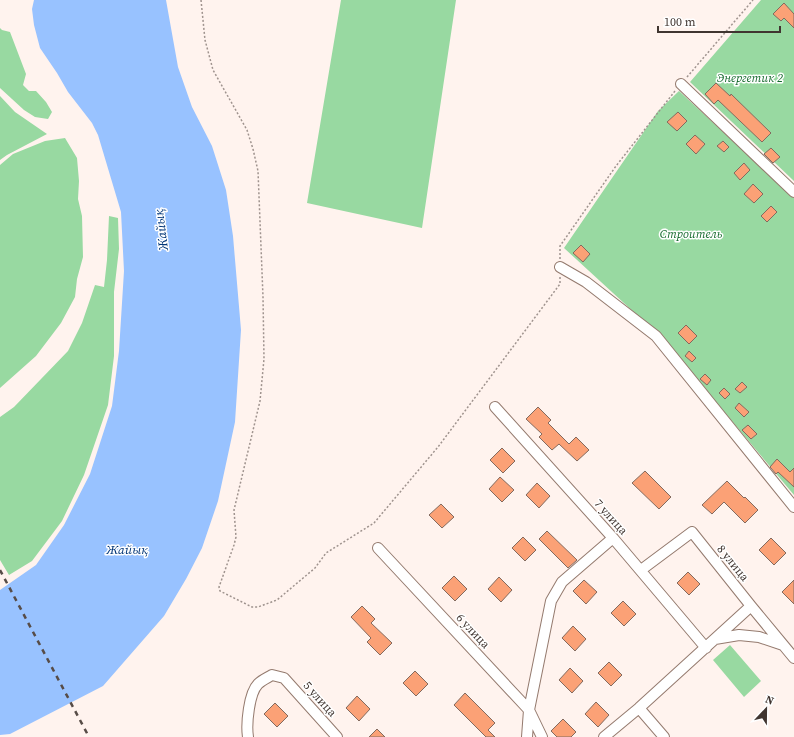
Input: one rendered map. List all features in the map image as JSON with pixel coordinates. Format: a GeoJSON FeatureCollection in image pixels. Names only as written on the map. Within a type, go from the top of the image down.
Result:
{"type":"FeatureCollection","features":[{"type":"Feature","properties":{"kind":"street"},"geometry":{"type":"LineString","coordinates":[[681,84],[794,192]]}},
{"type":"Feature","properties":{"kind":"street"},"geometry":{"type":"LineString","coordinates":[[560,267],[586,282],[656,336],[794,507]]}},
{"type":"Feature","properties":{"kind":"street","name":"7 улица"},"geometry":{"type":"LineString","coordinates":[[495,407],[613,538],[706,648]]}},
{"type":"Feature","properties":{"kind":"street","name":"8 улица"},"geometry":{"type":"LineString","coordinates":[[640,570],[692,532],[750,606],[794,658]]}},
{"type":"Feature","properties":{"kind":"street"},"geometry":{"type":"LineString","coordinates":[[527,737],[529,710],[551,601],[562,582],[613,538]]}},
{"type":"Feature","properties":{"kind":"street","name":"6 улица"},"geometry":{"type":"LineString","coordinates":[[378,548],[529,710],[542,737]]}},
{"type":"Feature","properties":{"kind":"street"},"geometry":{"type":"LineString","coordinates":[[604,737],[706,648],[750,606]]}},
{"type":"Feature","properties":{"kind":"street"},"geometry":{"type":"LineString","coordinates":[[715,639],[746,635],[759,637],[784,646]]}},
{"type":"Feature","properties":{"kind":"street","name":"5 улица"},"geometry":{"type":"LineString","coordinates":[[248,737],[247,728],[250,701],[257,684],[272,675],[284,678],[337,737]]}},
{"type":"Feature","properties":{"kind":"street"},"geometry":{"type":"LineString","coordinates":[[639,708],[664,737]]}},
{"type":"Feature","properties":{"kind":"path"},"geometry":{"type":"LineString","coordinates":[[201,0],[205,40],[213,70],[247,130],[258,172],[264,359],[260,401],[234,510],[236,537],[218,587],[220,591],[252,606],[258,607],[276,600],[315,568],[326,553],[374,523],[438,447],[560,284],[560,246],[616,166],[681,84],[753,0]]}},
{"type":"Feature","properties":{"kind":"green space"},"geometry":{"type":"Polygon","coordinates":[[[341,0],[456,0],[422,228],[307,203],[341,0]]]}},
{"type":"Feature","properties":{"kind":"green space","name":"Энергетик 2"},"geometry":{"type":"Polygon","coordinates":[[[761,0],[794,0],[794,181],[690,82],[761,0]]]}},
{"type":"Feature","properties":{"kind":"green space"},"geometry":{"type":"Polygon","coordinates":[[[0,28],[10,32],[26,74],[23,85],[29,91],[36,91],[46,102],[52,112],[48,119],[35,117],[24,110],[0,88],[0,28]]]}},
{"type":"Feature","properties":{"kind":"green space","name":"Строитель"},"geometry":{"type":"Polygon","coordinates":[[[679,91],[794,198],[794,495],[662,338],[564,248],[658,111],[679,91]]]}},
{"type":"Feature","properties":{"kind":"green space"},"geometry":{"type":"Polygon","coordinates":[[[0,96],[15,112],[47,134],[0,160],[0,96]]]}},
{"type":"Feature","properties":{"kind":"green space"},"geometry":{"type":"Polygon","coordinates":[[[65,138],[77,158],[79,181],[78,199],[82,216],[83,257],[77,279],[75,297],[61,323],[36,356],[0,388],[0,165],[13,154],[45,141],[65,138]]]}},
{"type":"Feature","properties":{"kind":"green space"},"geometry":{"type":"Polygon","coordinates":[[[109,216],[118,218],[119,249],[114,292],[114,356],[108,405],[84,475],[62,521],[32,561],[9,575],[0,560],[0,417],[14,407],[68,351],[82,323],[95,285],[104,287],[109,216]]]}},
{"type":"Feature","properties":{"kind":"green space"},"geometry":{"type":"Polygon","coordinates":[[[730,645],[761,681],[744,697],[713,660],[730,645]]]}},
{"type":"Feature","properties":{"kind":"water","name":"Жайық"},"geometry":{"type":"Polygon","coordinates":[[[34,0],[166,0],[178,67],[192,107],[212,146],[226,190],[233,236],[241,330],[235,422],[218,501],[202,548],[164,616],[103,686],[10,734],[0,735],[0,590],[36,565],[64,525],[90,474],[112,406],[119,351],[124,271],[121,212],[98,135],[92,123],[68,92],[40,48],[34,25],[32,9],[34,0]]]}},
{"type":"Feature","properties":{"kind":"building"},"geometry":{"type":"Polygon","coordinates":[[[784,3],[794,14],[794,28],[784,18],[781,21],[773,14],[784,3]]]}},
{"type":"Feature","properties":{"kind":"building"},"geometry":{"type":"Polygon","coordinates":[[[716,83],[730,96],[731,94],[771,133],[762,142],[718,100],[714,104],[705,94],[716,83]]]}},
{"type":"Feature","properties":{"kind":"building"},"geometry":{"type":"Polygon","coordinates":[[[678,112],[687,121],[677,131],[667,122],[678,112]]]}},
{"type":"Feature","properties":{"kind":"building"},"geometry":{"type":"Polygon","coordinates":[[[695,135],[705,144],[696,154],[686,144],[695,135]]]}},
{"type":"Feature","properties":{"kind":"building"},"geometry":{"type":"Polygon","coordinates":[[[723,141],[729,147],[724,152],[717,146],[723,141]]]}},
{"type":"Feature","properties":{"kind":"building"},"geometry":{"type":"Polygon","coordinates":[[[771,148],[780,157],[773,163],[764,154],[771,148]]]}},
{"type":"Feature","properties":{"kind":"building"},"geometry":{"type":"Polygon","coordinates":[[[744,163],[750,170],[740,180],[734,173],[744,163]]]}},
{"type":"Feature","properties":{"kind":"building"},"geometry":{"type":"Polygon","coordinates":[[[753,184],[763,194],[754,203],[744,194],[753,184]]]}},
{"type":"Feature","properties":{"kind":"building"},"geometry":{"type":"Polygon","coordinates":[[[771,206],[777,212],[767,222],[761,216],[771,206]]]}},
{"type":"Feature","properties":{"kind":"building"},"geometry":{"type":"Polygon","coordinates":[[[581,245],[590,254],[583,262],[573,253],[581,245]]]}},
{"type":"Feature","properties":{"kind":"building"},"geometry":{"type":"Polygon","coordinates":[[[686,325],[697,336],[689,344],[678,333],[686,325]]]}},
{"type":"Feature","properties":{"kind":"building"},"geometry":{"type":"Polygon","coordinates":[[[689,351],[696,358],[692,362],[685,356],[689,351]]]}},
{"type":"Feature","properties":{"kind":"building"},"geometry":{"type":"Polygon","coordinates":[[[705,374],[711,380],[707,385],[700,379],[705,374]]]}},
{"type":"Feature","properties":{"kind":"building"},"geometry":{"type":"Polygon","coordinates":[[[742,382],[747,387],[740,393],[735,389],[742,382]]]}},
{"type":"Feature","properties":{"kind":"building"},"geometry":{"type":"Polygon","coordinates":[[[724,388],[730,394],[725,399],[719,393],[724,388]]]}},
{"type":"Feature","properties":{"kind":"building"},"geometry":{"type":"Polygon","coordinates":[[[739,403],[749,412],[744,417],[735,408],[739,403]]]}},
{"type":"Feature","properties":{"kind":"building"},"geometry":{"type":"Polygon","coordinates":[[[538,407],[551,420],[548,423],[569,444],[576,437],[589,450],[577,461],[559,444],[552,450],[539,437],[542,434],[526,419],[538,407]]]}},
{"type":"Feature","properties":{"kind":"building"},"geometry":{"type":"Polygon","coordinates":[[[748,425],[757,434],[751,439],[742,430],[748,425]]]}},
{"type":"Feature","properties":{"kind":"building"},"geometry":{"type":"Polygon","coordinates":[[[502,448],[515,461],[503,473],[490,460],[502,448]]]}},
{"type":"Feature","properties":{"kind":"building"},"geometry":{"type":"Polygon","coordinates":[[[777,459],[790,472],[794,468],[794,487],[778,472],[776,474],[770,467],[777,459]]]}},
{"type":"Feature","properties":{"kind":"building"},"geometry":{"type":"Polygon","coordinates":[[[645,471],[671,497],[659,509],[632,483],[645,471]]]}},
{"type":"Feature","properties":{"kind":"building"},"geometry":{"type":"Polygon","coordinates":[[[500,477],[514,490],[502,502],[489,489],[500,477]]]}},
{"type":"Feature","properties":{"kind":"building"},"geometry":{"type":"Polygon","coordinates":[[[727,481],[758,510],[745,523],[724,502],[712,514],[702,505],[727,481]]]}},
{"type":"Feature","properties":{"kind":"building"},"geometry":{"type":"Polygon","coordinates":[[[537,483],[550,496],[539,508],[526,495],[537,483]]]}},
{"type":"Feature","properties":{"kind":"building"},"geometry":{"type":"Polygon","coordinates":[[[441,504],[454,517],[442,528],[429,515],[441,504]]]}},
{"type":"Feature","properties":{"kind":"building"},"geometry":{"type":"Polygon","coordinates":[[[547,531],[577,560],[568,568],[539,539],[547,531]]]}},
{"type":"Feature","properties":{"kind":"building"},"geometry":{"type":"Polygon","coordinates":[[[523,537],[536,550],[525,561],[512,548],[523,537]]]}},
{"type":"Feature","properties":{"kind":"building"},"geometry":{"type":"Polygon","coordinates":[[[771,538],[786,553],[774,565],[759,550],[771,538]]]}},
{"type":"Feature","properties":{"kind":"building"},"geometry":{"type":"Polygon","coordinates":[[[688,572],[700,584],[689,595],[677,583],[688,572]]]}},
{"type":"Feature","properties":{"kind":"building"},"geometry":{"type":"Polygon","coordinates":[[[454,576],[467,589],[455,601],[442,588],[454,576]]]}},
{"type":"Feature","properties":{"kind":"building"},"geometry":{"type":"Polygon","coordinates":[[[499,577],[512,590],[501,602],[488,589],[499,577]]]}},
{"type":"Feature","properties":{"kind":"building"},"geometry":{"type":"Polygon","coordinates":[[[584,580],[597,592],[586,604],[573,591],[584,580]]]}},
{"type":"Feature","properties":{"kind":"building"},"geometry":{"type":"Polygon","coordinates":[[[794,580],[794,604],[782,592],[794,580]]]}},
{"type":"Feature","properties":{"kind":"building"},"geometry":{"type":"Polygon","coordinates":[[[623,601],[636,614],[624,626],[611,613],[623,601]]]}},
{"type":"Feature","properties":{"kind":"building"},"geometry":{"type":"Polygon","coordinates":[[[362,606],[375,619],[371,623],[392,643],[380,655],[367,642],[371,638],[351,617],[362,606]]]}},
{"type":"Feature","properties":{"kind":"building"},"geometry":{"type":"Polygon","coordinates":[[[573,626],[586,639],[575,651],[562,638],[573,626]]]}},
{"type":"Feature","properties":{"kind":"building"},"geometry":{"type":"Polygon","coordinates":[[[609,662],[622,675],[611,686],[598,673],[609,662]]]}},
{"type":"Feature","properties":{"kind":"building"},"geometry":{"type":"Polygon","coordinates":[[[570,668],[583,681],[572,693],[559,680],[570,668]]]}},
{"type":"Feature","properties":{"kind":"building"},"geometry":{"type":"Polygon","coordinates":[[[415,671],[428,684],[416,696],[403,683],[415,671]]]}},
{"type":"Feature","properties":{"kind":"building"},"geometry":{"type":"Polygon","coordinates":[[[465,693],[495,723],[488,730],[495,737],[486,737],[454,705],[465,693]]]}},
{"type":"Feature","properties":{"kind":"building"},"geometry":{"type":"Polygon","coordinates":[[[357,696],[370,709],[359,721],[346,708],[357,696]]]}},
{"type":"Feature","properties":{"kind":"building"},"geometry":{"type":"Polygon","coordinates":[[[596,702],[609,715],[598,727],[585,714],[596,702]]]}},
{"type":"Feature","properties":{"kind":"building"},"geometry":{"type":"Polygon","coordinates":[[[275,703],[288,716],[277,727],[264,714],[275,703]]]}},
{"type":"Feature","properties":{"kind":"building"},"geometry":{"type":"Polygon","coordinates":[[[563,719],[576,732],[571,737],[557,737],[551,731],[563,719]]]}},
{"type":"Feature","properties":{"kind":"building"},"geometry":{"type":"Polygon","coordinates":[[[377,729],[385,737],[369,737],[377,729]]]}},
{"type":"Feature","properties":{"kind":"railway"},"geometry":{"type":"LineString","coordinates":[[0,570],[89,737]]}}]}
